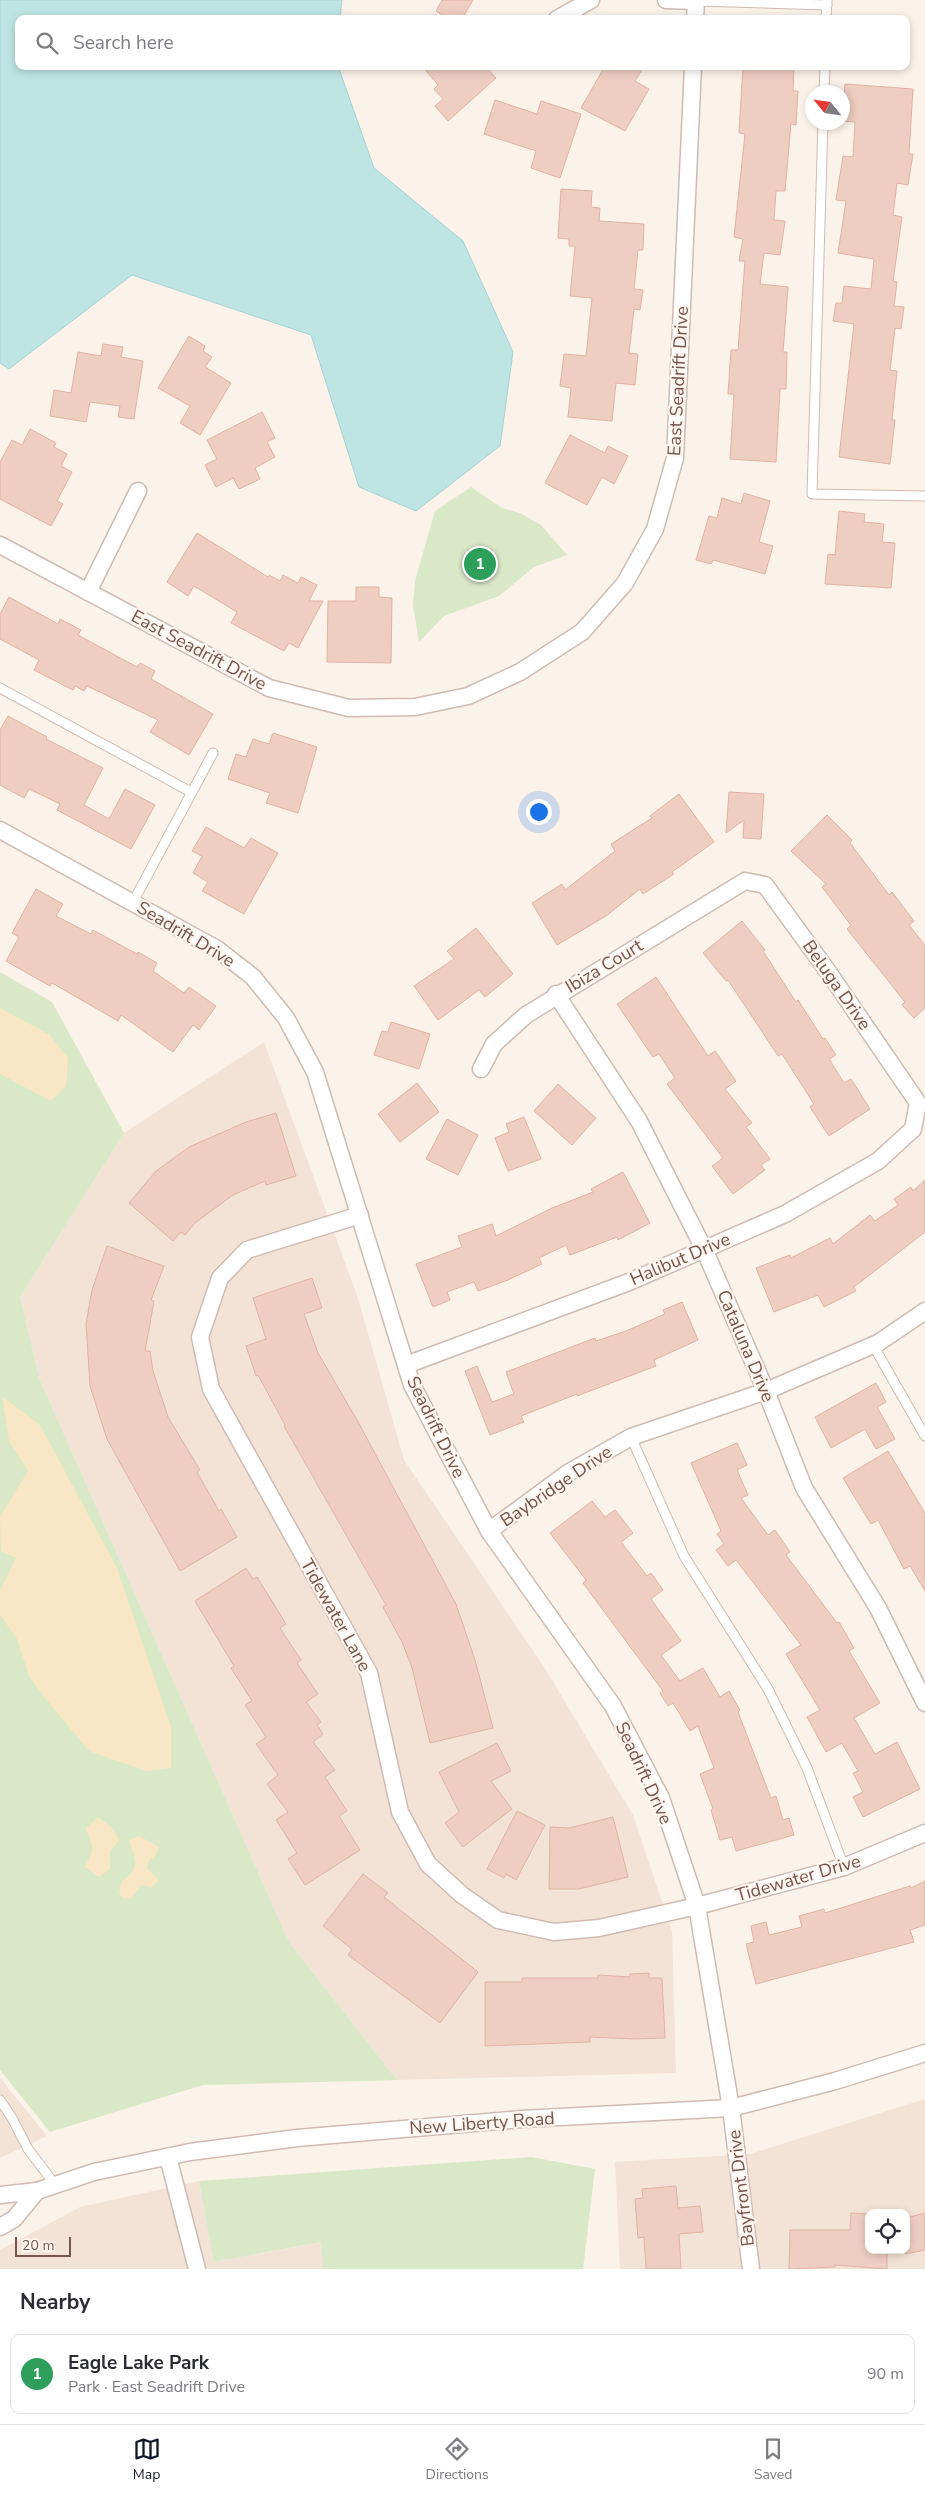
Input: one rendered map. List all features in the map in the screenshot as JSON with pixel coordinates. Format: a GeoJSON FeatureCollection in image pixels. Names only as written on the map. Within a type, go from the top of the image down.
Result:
{"type":"FeatureCollection","features":[{"type":"Feature","properties":{"kind":"street"},"geometry":{"type":"LineString","coordinates":[[564,15],[591,0]]}},
{"type":"Feature","properties":{"kind":"street"},"geometry":{"type":"LineString","coordinates":[[666,0],[696,0],[695,15]]}},
{"type":"Feature","properties":{"kind":"street","name":"East Seadrift Drive"},"geometry":{"type":"LineString","coordinates":[[0,545],[269,688],[349,708],[415,707],[468,696],[520,672],[582,632],[625,583],[655,529],[675,458],[693,70]]}},
{"type":"Feature","properties":{"kind":"street"},"geometry":{"type":"LineString","coordinates":[[88,592],[138,491]]}},
{"type":"Feature","properties":{"kind":"street","name":"Seadrift Drive"},"geometry":{"type":"LineString","coordinates":[[0,830],[217,949],[253,978],[286,1018],[316,1072],[416,1393],[489,1531],[613,1706],[660,1798],[697,1906],[731,2108]]}},
{"type":"Feature","properties":{"kind":"street","name":"Ibiza Court"},"geometry":{"type":"LineString","coordinates":[[481,1069],[494,1044],[526,1015],[556,994],[745,881]]}},
{"type":"Feature","properties":{"kind":"street","name":"Beluga Drive"},"geometry":{"type":"LineString","coordinates":[[745,881],[765,885],[834,981],[918,1104]]}},
{"type":"Feature","properties":{"kind":"street","name":"Cataluna Drive"},"geometry":{"type":"LineString","coordinates":[[556,994],[639,1121],[704,1248],[766,1391],[804,1488],[878,1608],[925,1703]]}},
{"type":"Feature","properties":{"kind":"street","name":"Halibut Drive"},"geometry":{"type":"LineString","coordinates":[[406,1365],[629,1282],[785,1214],[878,1161],[913,1128],[918,1104]]}},
{"type":"Feature","properties":{"kind":"street","name":"Tidewater Lane"},"geometry":{"type":"LineString","coordinates":[[360,1215],[247,1250],[220,1278],[200,1338],[211,1389],[369,1673],[400,1812],[428,1864],[462,1895],[498,1920],[554,1932],[599,1928],[697,1906]]}},
{"type":"Feature","properties":{"kind":"street","name":"Baybridge Drive"},"geometry":{"type":"LineString","coordinates":[[489,1531],[568,1473],[631,1437],[766,1391],[873,1345],[925,1311]]}},
{"type":"Feature","properties":{"kind":"street","name":"Tidewater Drive"},"geometry":{"type":"LineString","coordinates":[[697,1906],[844,1867],[925,1833]]}},
{"type":"Feature","properties":{"kind":"street","name":"New Liberty Road"},"geometry":{"type":"LineString","coordinates":[[0,2195],[37,2192],[94,2172],[168,2157],[297,2138],[513,2120],[731,2108],[835,2081],[925,2053]]}},
{"type":"Feature","properties":{"kind":"street","name":"Bayfront Drive"},"geometry":{"type":"LineString","coordinates":[[731,2108],[751,2269]]}},
{"type":"Feature","properties":{"kind":"street"},"geometry":{"type":"LineString","coordinates":[[168,2157],[197,2269]]}},
{"type":"Feature","properties":{"kind":"street"},"geometry":{"type":"LineString","coordinates":[[0,2227],[14,2219],[37,2192]]}},
{"type":"Feature","properties":{"kind":"lane"},"geometry":{"type":"LineString","coordinates":[[696,0],[827,2],[826,15]]}},
{"type":"Feature","properties":{"kind":"lane"},"geometry":{"type":"LineString","coordinates":[[824,85],[825,70]]}},
{"type":"Feature","properties":{"kind":"lane"},"geometry":{"type":"LineString","coordinates":[[823,130],[812,494],[925,496]]}},
{"type":"Feature","properties":{"kind":"lane"},"geometry":{"type":"LineString","coordinates":[[0,688],[191,792]]}},
{"type":"Feature","properties":{"kind":"lane"},"geometry":{"type":"LineString","coordinates":[[133,902],[212,753]]}},
{"type":"Feature","properties":{"kind":"lane"},"geometry":{"type":"LineString","coordinates":[[873,1345],[925,1436]]}},
{"type":"Feature","properties":{"kind":"lane"},"geometry":{"type":"LineString","coordinates":[[631,1437],[684,1556],[768,1689],[807,1768],[844,1867]]}},
{"type":"Feature","properties":{"kind":"lane"},"geometry":{"type":"LineString","coordinates":[[0,2100],[28,2149],[56,2186]]}},
{"type":"Feature","properties":{"kind":"shaded area"},"geometry":{"type":"Polygon","coordinates":[[[264,1042],[358,1298],[404,1460],[544,1667],[633,1815],[672,1931],[676,2073],[397,2080],[289,1942],[40,1380],[20,1297],[124,1133],[264,1042]]]}},
{"type":"Feature","properties":{"kind":"shaded area"},"geometry":{"type":"Polygon","coordinates":[[[0,2078],[47,2136],[0,2158],[0,2078]]]}},
{"type":"Feature","properties":{"kind":"shaded area"},"geometry":{"type":"Polygon","coordinates":[[[925,2099],[925,2269],[620,2269],[615,2162],[750,2154],[925,2099]]]}},
{"type":"Feature","properties":{"kind":"shaded area"},"geometry":{"type":"Polygon","coordinates":[[[199,2181],[215,2262],[322,2242],[323,2269],[0,2269],[0,2250],[80,2207],[199,2181]]]}},
{"type":"Feature","properties":{"kind":"green space"},"geometry":{"type":"Polygon","coordinates":[[[471,487],[502,508],[520,513],[541,525],[567,555],[534,567],[499,596],[444,616],[419,642],[413,605],[415,581],[435,511],[471,487]]]}},
{"type":"Feature","properties":{"kind":"green space"},"geometry":{"type":"Polygon","coordinates":[[[0,972],[52,1002],[124,1133],[20,1297],[40,1380],[289,1942],[397,2080],[203,2085],[50,2132],[0,2070],[0,972]]]}},
{"type":"Feature","properties":{"kind":"green space"},"geometry":{"type":"Polygon","coordinates":[[[531,2157],[595,2169],[583,2269],[323,2269],[321,2242],[214,2262],[199,2181],[531,2157]]]}},
{"type":"Feature","properties":{"kind":"sand"},"geometry":{"type":"Polygon","coordinates":[[[0,1008],[50,1035],[68,1058],[66,1086],[51,1101],[0,1074],[0,1008]]]}},
{"type":"Feature","properties":{"kind":"sand"},"geometry":{"type":"Polygon","coordinates":[[[2,1396],[40,1425],[117,1568],[171,1727],[171,1768],[146,1771],[89,1751],[29,1676],[17,1639],[0,1615],[0,1591],[16,1558],[1,1551],[0,1517],[28,1471],[9,1441],[2,1396]]]}},
{"type":"Feature","properties":{"kind":"sand"},"geometry":{"type":"Polygon","coordinates":[[[98,1817],[111,1827],[119,1840],[110,1851],[110,1869],[99,1877],[85,1867],[93,1849],[86,1828],[98,1817]]]}},
{"type":"Feature","properties":{"kind":"sand"},"geometry":{"type":"Polygon","coordinates":[[[139,1836],[159,1847],[156,1855],[148,1861],[147,1868],[159,1880],[152,1887],[141,1885],[131,1899],[122,1898],[119,1892],[122,1881],[135,1867],[135,1859],[129,1840],[139,1836]]]}},
{"type":"Feature","properties":{"kind":"water"},"geometry":{"type":"Polygon","coordinates":[[[0,0],[342,0],[340,15],[15,15],[15,70],[339,70],[374,168],[463,241],[513,352],[500,446],[416,511],[359,487],[311,335],[132,275],[9,369],[0,363],[0,0]]]}},
{"type":"Feature","properties":{"kind":"building"},"geometry":{"type":"Polygon","coordinates":[[[442,0],[473,0],[464,15],[442,15],[436,11],[442,0]]]}},
{"type":"Feature","properties":{"kind":"building"},"geometry":{"type":"Polygon","coordinates":[[[425,70],[489,70],[496,78],[448,121],[435,106],[443,99],[434,89],[438,85],[425,70]]]}},
{"type":"Feature","properties":{"kind":"building"},"geometry":{"type":"Polygon","coordinates":[[[603,70],[639,70],[641,71],[635,81],[649,89],[625,131],[581,108],[603,70]]]}},
{"type":"Feature","properties":{"kind":"building"},"geometry":{"type":"Polygon","coordinates":[[[743,70],[794,70],[793,91],[798,91],[796,125],[791,124],[785,191],[776,191],[774,220],[785,221],[780,255],[764,253],[760,284],[788,287],[783,352],[787,352],[786,389],[780,389],[776,462],[730,459],[734,394],[728,394],[731,350],[738,350],[745,261],[739,261],[743,239],[734,237],[745,134],[739,133],[743,70]]]}},
{"type":"Feature","properties":{"kind":"building"},"geometry":{"type":"Polygon","coordinates":[[[845,84],[913,89],[909,154],[913,154],[908,185],[897,183],[893,215],[902,217],[893,281],[897,282],[894,306],[904,307],[901,329],[895,328],[890,370],[897,371],[892,420],[895,420],[890,464],[839,457],[854,324],[833,321],[836,303],[842,303],[844,286],[871,289],[874,259],[838,253],[846,201],[836,200],[843,156],[853,157],[855,122],[850,122],[850,85],[845,84]]]}},
{"type":"Feature","properties":{"kind":"building"},"geometry":{"type":"Polygon","coordinates":[[[495,100],[537,114],[541,101],[581,114],[560,178],[531,168],[536,151],[484,134],[495,100]]]}},
{"type":"Feature","properties":{"kind":"building"},"geometry":{"type":"Polygon","coordinates":[[[561,189],[592,191],[591,207],[600,208],[599,221],[644,224],[643,250],[638,250],[634,289],[643,290],[640,310],[634,309],[629,353],[638,354],[635,385],[616,383],[612,421],[568,417],[571,388],[560,386],[564,354],[586,356],[592,298],[570,296],[575,246],[569,246],[569,239],[558,238],[561,189]]]}},
{"type":"Feature","properties":{"kind":"building"},"geometry":{"type":"Polygon","coordinates":[[[189,336],[205,346],[203,351],[212,357],[205,367],[231,383],[200,435],[180,423],[190,406],[158,388],[189,336]]]}},
{"type":"Feature","properties":{"kind":"building"},"geometry":{"type":"Polygon","coordinates":[[[103,344],[123,347],[121,357],[143,361],[134,419],[118,417],[120,406],[90,402],[86,422],[50,416],[54,390],[71,393],[78,352],[101,356],[103,344]]]}},
{"type":"Feature","properties":{"kind":"building"},"geometry":{"type":"Polygon","coordinates":[[[262,412],[275,438],[267,442],[275,457],[255,468],[260,479],[239,489],[233,478],[216,487],[205,465],[217,459],[207,440],[262,412]]]}},
{"type":"Feature","properties":{"kind":"building"},"geometry":{"type":"Polygon","coordinates":[[[30,429],[56,443],[54,447],[67,454],[61,466],[72,472],[57,501],[63,504],[51,526],[0,499],[0,462],[12,440],[22,445],[30,429]]]}},
{"type":"Feature","properties":{"kind":"building"},"geometry":{"type":"Polygon","coordinates":[[[570,435],[605,453],[608,446],[628,456],[614,484],[602,477],[587,505],[545,483],[570,435]]]}},
{"type":"Feature","properties":{"kind":"building"},"geometry":{"type":"Polygon","coordinates":[[[744,493],[770,501],[759,542],[773,546],[765,574],[713,560],[711,564],[696,560],[709,516],[717,518],[722,498],[741,504],[744,493]]]}},
{"type":"Feature","properties":{"kind":"building"},"geometry":{"type":"Polygon","coordinates":[[[839,511],[865,514],[864,522],[884,524],[882,542],[895,543],[891,588],[825,584],[828,554],[835,555],[839,511]]]}},
{"type":"Feature","properties":{"kind":"building"},"geometry":{"type":"Polygon","coordinates":[[[197,533],[268,577],[269,575],[280,581],[283,575],[298,583],[301,577],[317,585],[309,601],[323,601],[298,648],[289,643],[284,651],[231,623],[237,612],[194,586],[188,596],[167,582],[197,533]]]}},
{"type":"Feature","properties":{"kind":"building"},"geometry":{"type":"Polygon","coordinates":[[[356,587],[379,587],[379,597],[392,598],[391,663],[327,662],[328,601],[356,601],[356,587]]]}},
{"type":"Feature","properties":{"kind":"building"},"geometry":{"type":"Polygon","coordinates":[[[9,597],[58,624],[60,619],[81,630],[78,635],[137,667],[140,663],[155,671],[151,679],[213,714],[189,755],[150,732],[158,720],[87,686],[84,691],[75,686],[73,690],[34,670],[39,660],[0,639],[0,614],[9,597]]]}},
{"type":"Feature","properties":{"kind":"building"},"geometry":{"type":"Polygon","coordinates":[[[8,716],[47,737],[46,739],[103,768],[84,805],[109,819],[125,789],[155,805],[131,849],[57,810],[60,804],[29,789],[24,798],[0,785],[0,730],[8,716]]]}},
{"type":"Feature","properties":{"kind":"building"},"geometry":{"type":"Polygon","coordinates":[[[273,733],[317,747],[298,813],[266,803],[270,793],[228,779],[236,754],[246,757],[253,739],[269,744],[273,733]]]}},
{"type":"Feature","properties":{"kind":"building"},"geometry":{"type":"Polygon","coordinates":[[[729,792],[764,794],[761,839],[743,838],[744,820],[726,833],[729,792]]]}},
{"type":"Feature","properties":{"kind":"building"},"geometry":{"type":"Polygon","coordinates":[[[679,794],[714,842],[672,872],[674,874],[643,894],[640,889],[606,916],[557,945],[532,903],[562,884],[565,890],[615,851],[611,844],[652,818],[650,816],[679,794]]]}},
{"type":"Feature","properties":{"kind":"building"},"geometry":{"type":"Polygon","coordinates":[[[827,815],[852,840],[850,843],[889,895],[892,892],[914,921],[909,925],[925,945],[925,1008],[914,1018],[902,1005],[905,1002],[847,929],[851,925],[822,887],[826,884],[791,851],[827,815]]]}},
{"type":"Feature","properties":{"kind":"building"},"geometry":{"type":"Polygon","coordinates":[[[206,827],[244,848],[251,838],[278,853],[244,914],[202,891],[208,882],[193,873],[202,856],[192,851],[206,827]]]}},
{"type":"Feature","properties":{"kind":"building"},"geometry":{"type":"Polygon","coordinates":[[[36,889],[63,904],[56,916],[91,934],[93,930],[137,954],[138,952],[157,963],[153,971],[184,993],[189,987],[216,1006],[199,1030],[193,1025],[173,1052],[121,1015],[118,1021],[52,983],[50,986],[6,961],[19,937],[12,933],[36,889]]]}},
{"type":"Feature","properties":{"kind":"building"},"geometry":{"type":"Polygon","coordinates":[[[742,921],[765,950],[763,951],[796,1002],[798,1000],[823,1039],[825,1038],[836,1055],[829,1059],[844,1083],[851,1079],[870,1109],[829,1136],[810,1107],[814,1104],[782,1054],[778,1056],[728,980],[726,981],[703,953],[742,921]]]}},
{"type":"Feature","properties":{"kind":"building"},"geometry":{"type":"Polygon","coordinates":[[[476,928],[513,974],[485,997],[479,990],[438,1020],[414,986],[454,959],[447,951],[476,928]]]}},
{"type":"Feature","properties":{"kind":"building"},"geometry":{"type":"Polygon","coordinates":[[[656,977],[708,1056],[715,1051],[736,1081],[725,1089],[752,1123],[746,1127],[770,1159],[761,1165],[765,1170],[733,1194],[712,1166],[723,1158],[667,1084],[675,1078],[659,1054],[653,1057],[617,1004],[656,977]]]}},
{"type":"Feature","properties":{"kind":"building"},"geometry":{"type":"Polygon","coordinates":[[[391,1022],[430,1034],[419,1069],[374,1055],[382,1031],[388,1032],[391,1022]]]}},
{"type":"Feature","properties":{"kind":"building"},"geometry":{"type":"Polygon","coordinates":[[[417,1083],[439,1112],[400,1142],[378,1114],[417,1083]]]}},
{"type":"Feature","properties":{"kind":"building"},"geometry":{"type":"Polygon","coordinates":[[[558,1084],[596,1118],[572,1145],[534,1111],[558,1084]]]}},
{"type":"Feature","properties":{"kind":"building"},"geometry":{"type":"Polygon","coordinates":[[[276,1113],[296,1176],[266,1185],[265,1181],[233,1195],[195,1223],[185,1235],[181,1232],[173,1241],[129,1203],[156,1171],[189,1147],[246,1122],[276,1113]]]}},
{"type":"Feature","properties":{"kind":"building"},"geometry":{"type":"Polygon","coordinates":[[[524,1117],[541,1159],[508,1171],[495,1138],[509,1132],[506,1124],[524,1117]]]}},
{"type":"Feature","properties":{"kind":"building"},"geometry":{"type":"Polygon","coordinates":[[[447,1119],[478,1135],[458,1175],[426,1159],[447,1119]]]}},
{"type":"Feature","properties":{"kind":"building"},"geometry":{"type":"Polygon","coordinates":[[[623,1172],[650,1223],[618,1240],[617,1237],[570,1255],[566,1245],[539,1258],[542,1264],[508,1280],[478,1291],[474,1282],[447,1292],[450,1300],[433,1307],[416,1264],[462,1247],[458,1236],[492,1224],[496,1236],[552,1208],[593,1192],[591,1189],[623,1172]]]}},
{"type":"Feature","properties":{"kind":"building"},"geometry":{"type":"Polygon","coordinates":[[[925,1180],[925,1232],[854,1287],[856,1291],[824,1307],[818,1295],[774,1312],[756,1268],[790,1255],[791,1258],[830,1238],[833,1244],[870,1215],[875,1221],[898,1205],[894,1199],[911,1187],[913,1191],[925,1180]]]}},
{"type":"Feature","properties":{"kind":"building"},"geometry":{"type":"Polygon","coordinates":[[[107,1246],[164,1266],[151,1300],[154,1301],[145,1351],[150,1351],[153,1371],[168,1417],[200,1470],[197,1472],[219,1511],[221,1509],[237,1537],[180,1571],[107,1439],[90,1386],[86,1324],[92,1290],[107,1246]]]}},
{"type":"Feature","properties":{"kind":"building"},"geometry":{"type":"Polygon","coordinates":[[[312,1278],[322,1308],[304,1314],[318,1353],[357,1420],[456,1604],[475,1660],[493,1728],[430,1743],[412,1668],[402,1642],[383,1607],[386,1605],[284,1426],[258,1375],[256,1376],[246,1346],[266,1339],[253,1298],[312,1278]]]}},
{"type":"Feature","properties":{"kind":"building"},"geometry":{"type":"Polygon","coordinates":[[[682,1302],[698,1340],[654,1360],[656,1366],[521,1416],[524,1422],[490,1435],[465,1371],[477,1366],[492,1402],[514,1394],[506,1372],[595,1338],[596,1341],[626,1331],[665,1314],[663,1310],[682,1302]]]}},
{"type":"Feature","properties":{"kind":"building"},"geometry":{"type":"Polygon","coordinates":[[[876,1383],[886,1402],[877,1407],[895,1439],[876,1449],[865,1429],[831,1448],[815,1417],[876,1383]]]}},
{"type":"Feature","properties":{"kind":"building"},"geometry":{"type":"Polygon","coordinates":[[[737,1443],[747,1465],[737,1470],[748,1495],[741,1498],[768,1535],[775,1530],[790,1552],[786,1555],[837,1623],[839,1622],[854,1648],[849,1651],[880,1703],[854,1718],[875,1754],[897,1742],[920,1789],[863,1817],[853,1797],[863,1792],[853,1773],[858,1771],[842,1743],[826,1752],[807,1717],[820,1710],[786,1654],[801,1645],[736,1560],[728,1566],[716,1550],[724,1544],[717,1534],[721,1531],[691,1463],[737,1443]]]}},
{"type":"Feature","properties":{"kind":"building"},"geometry":{"type":"Polygon","coordinates":[[[888,1451],[925,1513],[925,1591],[910,1566],[904,1569],[878,1520],[871,1524],[843,1478],[888,1451]]]}},
{"type":"Feature","properties":{"kind":"building"},"geometry":{"type":"Polygon","coordinates":[[[592,1501],[605,1517],[615,1510],[633,1533],[621,1542],[647,1576],[651,1573],[663,1590],[651,1599],[681,1641],[661,1655],[680,1681],[703,1668],[720,1697],[729,1691],[740,1710],[738,1712],[771,1798],[776,1796],[783,1820],[789,1818],[794,1835],[736,1851],[732,1837],[720,1840],[711,1810],[713,1809],[700,1774],[714,1768],[698,1726],[690,1731],[673,1703],[668,1706],[660,1693],[663,1691],[583,1583],[586,1580],[550,1533],[592,1501]]]}},
{"type":"Feature","properties":{"kind":"building"},"geometry":{"type":"Polygon","coordinates":[[[246,1568],[253,1579],[257,1577],[286,1624],[280,1628],[301,1660],[297,1663],[318,1694],[306,1702],[321,1722],[317,1725],[323,1734],[313,1742],[335,1770],[325,1777],[347,1811],[339,1816],[360,1850],[305,1885],[288,1859],[297,1853],[276,1820],[288,1812],[267,1784],[278,1775],[256,1744],[266,1737],[245,1705],[252,1701],[231,1668],[234,1666],[195,1601],[246,1568]]]}},
{"type":"Feature","properties":{"kind":"building"},"geometry":{"type":"Polygon","coordinates":[[[497,1743],[511,1771],[491,1781],[512,1809],[463,1847],[445,1823],[459,1812],[439,1772],[497,1743]]]}},
{"type":"Feature","properties":{"kind":"building"},"geometry":{"type":"Polygon","coordinates":[[[517,1811],[545,1825],[516,1880],[506,1874],[504,1878],[487,1869],[517,1811]]]}},
{"type":"Feature","properties":{"kind":"building"},"geometry":{"type":"Polygon","coordinates":[[[613,1817],[628,1877],[579,1889],[549,1889],[550,1827],[569,1828],[613,1817]]]}},
{"type":"Feature","properties":{"kind":"building"},"geometry":{"type":"Polygon","coordinates":[[[363,1874],[388,1893],[384,1897],[478,1972],[440,2023],[348,1955],[352,1949],[323,1926],[363,1874]]]}},
{"type":"Feature","properties":{"kind":"building"},"geometry":{"type":"Polygon","coordinates":[[[925,1881],[925,1925],[910,1930],[914,1942],[756,1984],[746,1944],[754,1942],[751,1926],[766,1922],[769,1935],[802,1927],[799,1916],[824,1909],[825,1913],[910,1886],[911,1888],[925,1881]]]}},
{"type":"Feature","properties":{"kind":"building"},"geometry":{"type":"Polygon","coordinates":[[[649,1973],[649,1978],[662,1978],[665,2038],[590,2037],[590,2042],[485,2046],[485,1982],[522,1982],[522,1978],[598,1978],[598,1975],[630,1977],[630,1974],[649,1973]]]}},
{"type":"Feature","properties":{"kind":"building"},"geometry":{"type":"Polygon","coordinates":[[[676,2186],[678,2208],[700,2206],[703,2232],[679,2234],[681,2269],[646,2269],[644,2237],[638,2238],[635,2199],[643,2198],[642,2189],[676,2186]]]}},
{"type":"Feature","properties":{"kind":"building"},"geometry":{"type":"Polygon","coordinates":[[[851,2213],[865,2214],[865,2254],[887,2254],[887,2269],[835,2265],[835,2267],[789,2269],[790,2230],[850,2230],[851,2213]]]}},
{"type":"Feature","properties":{"kind":"building"},"geometry":{"type":"Polygon","coordinates":[[[925,2213],[925,2250],[910,2253],[910,2217],[925,2213]]]}},
{"type":"Feature","properties":{"kind":"place","name":"Eagle Lake Park"},"geometry":{"type":"Point","coordinates":[480,564]}}]}
